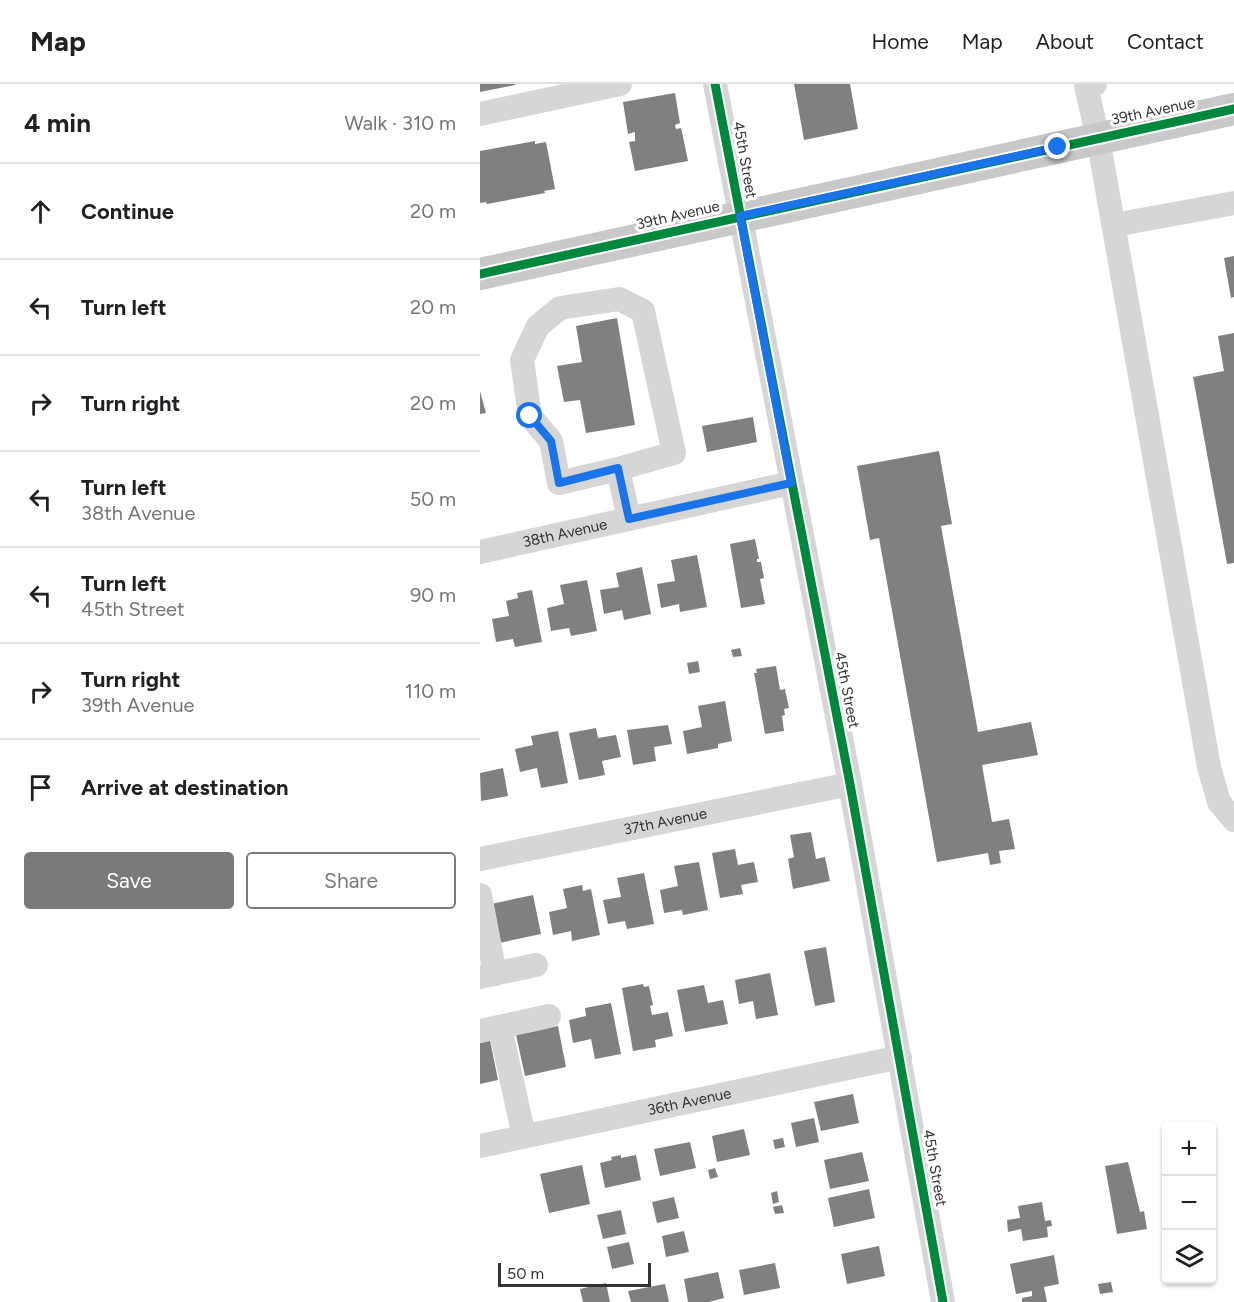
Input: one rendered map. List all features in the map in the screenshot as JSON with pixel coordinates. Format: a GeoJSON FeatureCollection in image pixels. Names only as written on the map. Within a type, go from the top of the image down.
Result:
{"type":"FeatureCollection","features":[{"type":"Feature","properties":{"kind":"main road","name":"39th Avenue"},"geometry":{"type":"LineString","coordinates":[[480,274],[1234,109]]}},
{"type":"Feature","properties":{"kind":"street"},"geometry":{"type":"LineString","coordinates":[[480,114],[620,84]]}},
{"type":"Feature","properties":{"kind":"street","name":"45th Street"},"geometry":{"type":"LineString","coordinates":[[716,84],[850,784],[943,1302]]}},
{"type":"Feature","properties":{"kind":"street"},"geometry":{"type":"LineString","coordinates":[[1089,85],[1209,767],[1219,802],[1234,820]]}},
{"type":"Feature","properties":{"kind":"street"},"geometry":{"type":"LineString","coordinates":[[1114,225],[1234,202]]}},
{"type":"Feature","properties":{"kind":"street"},"geometry":{"type":"LineString","coordinates":[[619,299],[643,310],[674,453],[618,468],[559,483],[551,441],[530,416],[522,360],[538,326],[560,308],[619,299]]}},
{"type":"Feature","properties":{"kind":"street"},"geometry":{"type":"LineString","coordinates":[[618,468],[629,519]]}},
{"type":"Feature","properties":{"kind":"street","name":"38th Avenue"},"geometry":{"type":"LineString","coordinates":[[480,552],[791,483]]}},
{"type":"Feature","properties":{"kind":"street","name":"37th Avenue"},"geometry":{"type":"LineString","coordinates":[[480,860],[850,784]]}},
{"type":"Feature","properties":{"kind":"street"},"geometry":{"type":"LineString","coordinates":[[480,895],[487,976],[536,965]]}},
{"type":"Feature","properties":{"kind":"street"},"geometry":{"type":"LineString","coordinates":[[524,1137],[490,1029],[549,1016]]}},
{"type":"Feature","properties":{"kind":"street","name":"36th Avenue"},"geometry":{"type":"LineString","coordinates":[[480,1146],[900,1057]]}},
{"type":"Feature","properties":{"kind":"building"},"geometry":{"type":"Polygon","coordinates":[[[480,84],[515,84],[515,85],[480,92],[480,84]]]}},
{"type":"Feature","properties":{"kind":"building"},"geometry":{"type":"Polygon","coordinates":[[[794,84],[850,84],[858,129],[804,140],[794,84]]]}},
{"type":"Feature","properties":{"kind":"building"},"geometry":{"type":"Polygon","coordinates":[[[675,93],[680,123],[675,125],[676,129],[681,128],[688,161],[635,171],[629,142],[635,141],[635,132],[628,134],[623,102],[675,93]]]}},
{"type":"Feature","properties":{"kind":"building"},"geometry":{"type":"Polygon","coordinates":[[[535,141],[535,144],[546,142],[555,189],[487,204],[486,202],[480,203],[480,151],[535,141]]]}},
{"type":"Feature","properties":{"kind":"building"},"geometry":{"type":"Polygon","coordinates":[[[1234,256],[1234,297],[1231,298],[1224,258],[1234,256]]]}},
{"type":"Feature","properties":{"kind":"building"},"geometry":{"type":"Polygon","coordinates":[[[617,318],[635,425],[586,433],[580,400],[564,402],[557,366],[582,362],[576,326],[617,318]]]}},
{"type":"Feature","properties":{"kind":"building"},"geometry":{"type":"Polygon","coordinates":[[[1234,333],[1234,563],[1227,564],[1193,377],[1224,371],[1218,336],[1234,333]]]}},
{"type":"Feature","properties":{"kind":"building"},"geometry":{"type":"Polygon","coordinates":[[[480,391],[486,413],[480,414],[480,391]]]}},
{"type":"Feature","properties":{"kind":"building"},"geometry":{"type":"Polygon","coordinates":[[[753,417],[757,442],[707,452],[702,426],[753,417]]]}},
{"type":"Feature","properties":{"kind":"building"},"geometry":{"type":"Polygon","coordinates":[[[939,451],[952,524],[941,526],[978,732],[1031,722],[1038,755],[982,765],[992,822],[1009,819],[1015,849],[999,851],[1001,863],[990,865],[988,853],[937,862],[879,538],[870,540],[857,466],[939,451]]]}},
{"type":"Feature","properties":{"kind":"building"},"geometry":{"type":"Polygon","coordinates":[[[755,539],[759,559],[757,562],[761,562],[764,578],[760,579],[765,604],[741,608],[730,544],[755,539]]]}},
{"type":"Feature","properties":{"kind":"building"},"geometry":{"type":"Polygon","coordinates":[[[697,555],[707,607],[680,612],[679,604],[661,608],[657,584],[675,581],[671,560],[697,555]]]}},
{"type":"Feature","properties":{"kind":"building"},"geometry":{"type":"Polygon","coordinates":[[[642,567],[651,614],[624,620],[622,610],[604,614],[600,590],[619,587],[616,573],[642,567]]]}},
{"type":"Feature","properties":{"kind":"building"},"geometry":{"type":"Polygon","coordinates":[[[587,580],[597,631],[571,636],[569,628],[551,631],[547,608],[564,604],[560,585],[587,580]]]}},
{"type":"Feature","properties":{"kind":"building"},"geometry":{"type":"Polygon","coordinates":[[[532,590],[542,642],[515,647],[513,639],[496,642],[492,619],[509,616],[506,601],[518,598],[517,593],[532,590]]]}},
{"type":"Feature","properties":{"kind":"building"},"geometry":{"type":"Polygon","coordinates":[[[740,648],[742,656],[733,657],[731,650],[740,648]]]}},
{"type":"Feature","properties":{"kind":"building"},"geometry":{"type":"Polygon","coordinates":[[[698,661],[700,672],[689,674],[687,663],[698,661]]]}},
{"type":"Feature","properties":{"kind":"building"},"geometry":{"type":"Polygon","coordinates":[[[776,666],[780,690],[785,689],[789,708],[784,709],[785,715],[782,716],[784,731],[765,734],[754,673],[757,673],[756,669],[776,666]]]}},
{"type":"Feature","properties":{"kind":"building"},"geometry":{"type":"Polygon","coordinates":[[[725,701],[732,741],[718,744],[718,748],[687,754],[683,731],[702,727],[698,706],[725,701]]]}},
{"type":"Feature","properties":{"kind":"building"},"geometry":{"type":"Polygon","coordinates":[[[668,725],[672,744],[654,747],[656,761],[633,765],[627,730],[668,725]]]}},
{"type":"Feature","properties":{"kind":"building"},"geometry":{"type":"Polygon","coordinates":[[[596,728],[598,738],[616,735],[621,757],[602,761],[605,775],[579,780],[569,733],[596,728]]]}},
{"type":"Feature","properties":{"kind":"building"},"geometry":{"type":"Polygon","coordinates":[[[558,731],[568,783],[541,788],[537,768],[520,772],[515,749],[533,745],[531,736],[558,731]]]}},
{"type":"Feature","properties":{"kind":"building"},"geometry":{"type":"Polygon","coordinates":[[[503,768],[508,796],[481,801],[480,773],[503,768]]]}},
{"type":"Feature","properties":{"kind":"building"},"geometry":{"type":"Polygon","coordinates":[[[811,832],[816,859],[825,857],[830,881],[793,889],[788,859],[794,857],[790,835],[811,832]]]}},
{"type":"Feature","properties":{"kind":"building"},"geometry":{"type":"Polygon","coordinates":[[[735,849],[738,865],[754,862],[758,882],[741,885],[743,894],[720,898],[712,853],[735,849]]]}},
{"type":"Feature","properties":{"kind":"building"},"geometry":{"type":"Polygon","coordinates":[[[699,862],[708,910],[683,915],[682,910],[664,913],[660,890],[678,886],[674,866],[699,862]]]}},
{"type":"Feature","properties":{"kind":"building"},"geometry":{"type":"Polygon","coordinates":[[[644,873],[654,924],[627,929],[625,921],[608,924],[603,900],[621,897],[617,878],[644,873]]]}},
{"type":"Feature","properties":{"kind":"building"},"geometry":{"type":"Polygon","coordinates":[[[582,885],[583,891],[591,889],[600,935],[572,941],[571,931],[553,935],[549,912],[567,908],[563,889],[582,885]]]}},
{"type":"Feature","properties":{"kind":"building"},"geometry":{"type":"Polygon","coordinates":[[[533,895],[541,934],[499,943],[491,904],[533,895]]]}},
{"type":"Feature","properties":{"kind":"building"},"geometry":{"type":"Polygon","coordinates":[[[826,947],[835,1002],[815,1006],[804,951],[826,947]]]}},
{"type":"Feature","properties":{"kind":"building"},"geometry":{"type":"Polygon","coordinates":[[[770,973],[778,1015],[756,1019],[753,1001],[739,1004],[735,980],[770,973]]]}},
{"type":"Feature","properties":{"kind":"building"},"geometry":{"type":"Polygon","coordinates":[[[643,984],[644,987],[649,986],[653,1005],[650,1006],[652,1015],[668,1012],[673,1036],[655,1040],[656,1047],[633,1051],[622,988],[643,984]]]}},
{"type":"Feature","properties":{"kind":"building"},"geometry":{"type":"Polygon","coordinates":[[[704,985],[708,1003],[723,1000],[728,1024],[685,1032],[677,990],[704,985]]]}},
{"type":"Feature","properties":{"kind":"building"},"geometry":{"type":"Polygon","coordinates":[[[611,1003],[621,1054],[595,1059],[591,1039],[573,1043],[569,1020],[586,1016],[585,1008],[611,1003]]]}},
{"type":"Feature","properties":{"kind":"building"},"geometry":{"type":"Polygon","coordinates":[[[558,1026],[566,1067],[525,1076],[516,1035],[558,1026]]]}},
{"type":"Feature","properties":{"kind":"building"},"geometry":{"type":"Polygon","coordinates":[[[490,1040],[498,1080],[480,1084],[480,1043],[490,1040]]]}},
{"type":"Feature","properties":{"kind":"building"},"geometry":{"type":"Polygon","coordinates":[[[853,1094],[859,1123],[821,1131],[814,1102],[853,1094]]]}},
{"type":"Feature","properties":{"kind":"building"},"geometry":{"type":"Polygon","coordinates":[[[814,1118],[819,1142],[796,1147],[791,1123],[814,1118]]]}},
{"type":"Feature","properties":{"kind":"building"},"geometry":{"type":"Polygon","coordinates":[[[744,1129],[750,1155],[717,1162],[712,1136],[744,1129]]]}},
{"type":"Feature","properties":{"kind":"building"},"geometry":{"type":"Polygon","coordinates":[[[783,1138],[785,1147],[775,1149],[773,1140],[783,1138]]]}},
{"type":"Feature","properties":{"kind":"building"},"geometry":{"type":"Polygon","coordinates":[[[690,1142],[696,1168],[660,1176],[654,1149],[690,1142]]]}},
{"type":"Feature","properties":{"kind":"building"},"geometry":{"type":"Polygon","coordinates":[[[862,1152],[869,1181],[830,1189],[824,1160],[862,1152]]]}},
{"type":"Feature","properties":{"kind":"building"},"geometry":{"type":"Polygon","coordinates":[[[621,1155],[621,1158],[636,1155],[641,1180],[605,1188],[600,1163],[621,1155]]]}},
{"type":"Feature","properties":{"kind":"building"},"geometry":{"type":"Polygon","coordinates":[[[1128,1162],[1140,1212],[1144,1211],[1147,1229],[1117,1234],[1105,1166],[1128,1162]]]}},
{"type":"Feature","properties":{"kind":"building"},"geometry":{"type":"Polygon","coordinates":[[[582,1165],[590,1204],[549,1213],[540,1174],[582,1165]]]}},
{"type":"Feature","properties":{"kind":"building"},"geometry":{"type":"Polygon","coordinates":[[[715,1168],[718,1177],[710,1179],[708,1170],[715,1168]]]}},
{"type":"Feature","properties":{"kind":"building"},"geometry":{"type":"Polygon","coordinates":[[[869,1189],[875,1218],[834,1227],[828,1198],[869,1189]]]}},
{"type":"Feature","properties":{"kind":"building"},"geometry":{"type":"Polygon","coordinates":[[[777,1191],[779,1202],[773,1204],[771,1193],[777,1191]]]}},
{"type":"Feature","properties":{"kind":"building"},"geometry":{"type":"Polygon","coordinates":[[[674,1197],[679,1218],[657,1223],[652,1202],[674,1197]]]}},
{"type":"Feature","properties":{"kind":"building"},"geometry":{"type":"Polygon","coordinates":[[[1042,1202],[1045,1221],[1051,1220],[1052,1226],[1047,1227],[1048,1237],[1023,1241],[1021,1229],[1008,1232],[1007,1220],[1020,1218],[1018,1206],[1042,1202]]]}},
{"type":"Feature","properties":{"kind":"building"},"geometry":{"type":"Polygon","coordinates":[[[782,1205],[784,1213],[775,1214],[773,1207],[782,1205]]]}},
{"type":"Feature","properties":{"kind":"building"},"geometry":{"type":"Polygon","coordinates":[[[621,1210],[626,1234],[603,1239],[597,1215],[621,1210]]]}},
{"type":"Feature","properties":{"kind":"building"},"geometry":{"type":"Polygon","coordinates":[[[684,1231],[689,1252],[666,1257],[662,1236],[684,1231]]]}},
{"type":"Feature","properties":{"kind":"building"},"geometry":{"type":"Polygon","coordinates":[[[629,1242],[634,1264],[612,1269],[607,1247],[629,1242]]]}},
{"type":"Feature","properties":{"kind":"building"},"geometry":{"type":"Polygon","coordinates":[[[879,1246],[885,1276],[847,1284],[841,1254],[879,1246]]]}},
{"type":"Feature","properties":{"kind":"building"},"geometry":{"type":"Polygon","coordinates":[[[1054,1255],[1059,1284],[1044,1287],[1047,1302],[1022,1302],[1022,1298],[1032,1296],[1032,1291],[1016,1294],[1010,1264],[1054,1255]]]}},
{"type":"Feature","properties":{"kind":"building"},"geometry":{"type":"Polygon","coordinates":[[[775,1263],[780,1288],[744,1295],[739,1270],[775,1263]]]}},
{"type":"Feature","properties":{"kind":"building"},"geometry":{"type":"Polygon","coordinates":[[[718,1272],[724,1298],[709,1302],[688,1302],[684,1279],[718,1272]]]}},
{"type":"Feature","properties":{"kind":"building"},"geometry":{"type":"Polygon","coordinates":[[[1111,1282],[1113,1292],[1100,1294],[1098,1284],[1111,1282]]]}},
{"type":"Feature","properties":{"kind":"building"},"geometry":{"type":"Polygon","coordinates":[[[606,1283],[610,1302],[583,1302],[580,1289],[606,1283]]]}},
{"type":"Feature","properties":{"kind":"building"},"geometry":{"type":"Polygon","coordinates":[[[665,1284],[669,1302],[631,1302],[628,1291],[665,1284]]]}},
{"type":"Feature","properties":{"kind":"cycle path"},"geometry":{"type":"LineString","coordinates":[[715,84],[850,784],[943,1302]]}},
{"type":"Feature","properties":{"kind":"cycle path"},"geometry":{"type":"LineString","coordinates":[[480,274],[1234,109]]}},
{"type":"Feature","properties":{"kind":"route"},"geometry":{"type":"LineString","coordinates":[[530,416],[551,441],[559,483],[618,468],[629,519],[791,483],[740,216],[1058,147]]}}]}
